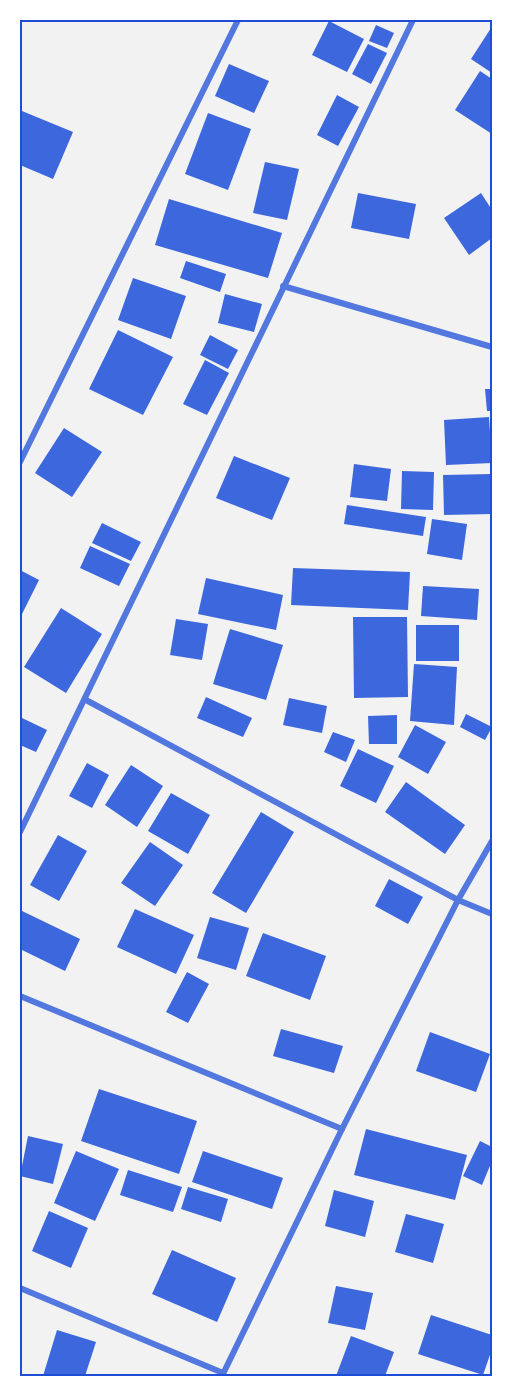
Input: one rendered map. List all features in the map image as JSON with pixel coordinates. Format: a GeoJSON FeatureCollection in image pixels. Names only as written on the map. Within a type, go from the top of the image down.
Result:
{"type":"FeatureCollection","features":[{"type":"Feature","properties":{"kind":"street"},"geometry":{"type":"LineString","coordinates":[[20,462],[238,20]]}},
{"type":"Feature","properties":{"kind":"street"},"geometry":{"type":"LineString","coordinates":[[20,832],[414,20]]}},
{"type":"Feature","properties":{"kind":"street"},"geometry":{"type":"LineString","coordinates":[[283,286],[492,347]]}},
{"type":"Feature","properties":{"kind":"street"},"geometry":{"type":"LineString","coordinates":[[86,700],[458,900],[492,914]]}},
{"type":"Feature","properties":{"kind":"street"},"geometry":{"type":"LineString","coordinates":[[20,1288],[223,1375],[342,1129],[458,900],[492,840]]}},
{"type":"Feature","properties":{"kind":"street"},"geometry":{"type":"LineString","coordinates":[[20,996],[342,1129]]}},
{"type":"Feature","properties":{"kind":"building"},"geometry":{"type":"Polygon","coordinates":[[[329,21],[364,39],[347,72],[312,55],[329,21]]]}},
{"type":"Feature","properties":{"kind":"building"},"geometry":{"type":"Polygon","coordinates":[[[376,25],[394,33],[387,48],[369,41],[376,25]]]}},
{"type":"Feature","properties":{"kind":"building"},"geometry":{"type":"Polygon","coordinates":[[[492,29],[492,73],[471,59],[492,29]]]}},
{"type":"Feature","properties":{"kind":"building"},"geometry":{"type":"Polygon","coordinates":[[[368,44],[387,53],[371,84],[352,74],[368,44]]]}},
{"type":"Feature","properties":{"kind":"building"},"geometry":{"type":"Polygon","coordinates":[[[229,64],[269,81],[254,113],[215,96],[229,64]]]}},
{"type":"Feature","properties":{"kind":"building"},"geometry":{"type":"Polygon","coordinates":[[[480,71],[492,79],[492,134],[455,110],[480,71]]]}},
{"type":"Feature","properties":{"kind":"building"},"geometry":{"type":"Polygon","coordinates":[[[337,95],[359,107],[338,146],[317,135],[337,95]]]}},
{"type":"Feature","properties":{"kind":"building"},"geometry":{"type":"Polygon","coordinates":[[[22,111],[73,132],[53,179],[20,165],[22,111]]]}},
{"type":"Feature","properties":{"kind":"building"},"geometry":{"type":"Polygon","coordinates":[[[208,113],[251,129],[228,190],[185,174],[208,113]]]}},
{"type":"Feature","properties":{"kind":"building"},"geometry":{"type":"Polygon","coordinates":[[[265,162],[299,169],[287,220],[253,213],[265,162]]]}},
{"type":"Feature","properties":{"kind":"building"},"geometry":{"type":"Polygon","coordinates":[[[358,193],[416,204],[409,239],[351,228],[358,193]]]}},
{"type":"Feature","properties":{"kind":"building"},"geometry":{"type":"Polygon","coordinates":[[[481,193],[492,210],[492,238],[469,255],[444,218],[481,193]]]}},
{"type":"Feature","properties":{"kind":"building"},"geometry":{"type":"Polygon","coordinates":[[[169,199],[282,233],[268,278],[155,245],[169,199]]]}},
{"type":"Feature","properties":{"kind":"building"},"geometry":{"type":"Polygon","coordinates":[[[186,261],[226,274],[220,292],[180,278],[186,261]]]}},
{"type":"Feature","properties":{"kind":"building"},"geometry":{"type":"Polygon","coordinates":[[[133,278],[186,296],[171,339],[118,320],[133,278]]]}},
{"type":"Feature","properties":{"kind":"building"},"geometry":{"type":"Polygon","coordinates":[[[225,294],[262,304],[254,332],[218,323],[225,294]]]}},
{"type":"Feature","properties":{"kind":"building"},"geometry":{"type":"Polygon","coordinates":[[[118,330],[173,357],[143,415],[89,389],[118,330]]]}},
{"type":"Feature","properties":{"kind":"building"},"geometry":{"type":"Polygon","coordinates":[[[210,335],[238,350],[228,369],[200,355],[210,335]]]}},
{"type":"Feature","properties":{"kind":"building"},"geometry":{"type":"Polygon","coordinates":[[[205,360],[229,373],[207,415],[183,404],[205,360]]]}},
{"type":"Feature","properties":{"kind":"building"},"geometry":{"type":"Polygon","coordinates":[[[485,389],[492,389],[492,411],[487,411],[485,389]]]}},
{"type":"Feature","properties":{"kind":"building"},"geometry":{"type":"Polygon","coordinates":[[[489,417],[492,463],[446,465],[444,420],[489,417]]]}},
{"type":"Feature","properties":{"kind":"building"},"geometry":{"type":"Polygon","coordinates":[[[64,428],[102,452],[72,497],[35,473],[64,428]]]}},
{"type":"Feature","properties":{"kind":"building"},"geometry":{"type":"Polygon","coordinates":[[[234,456],[290,478],[272,520],[216,498],[234,456]]]}},
{"type":"Feature","properties":{"kind":"building"},"geometry":{"type":"Polygon","coordinates":[[[354,464],[391,469],[387,501],[350,497],[354,464]]]}},
{"type":"Feature","properties":{"kind":"building"},"geometry":{"type":"Polygon","coordinates":[[[402,471],[434,472],[433,510],[401,509],[402,471]]]}},
{"type":"Feature","properties":{"kind":"building"},"geometry":{"type":"Polygon","coordinates":[[[492,474],[492,514],[444,515],[443,475],[492,474]]]}},
{"type":"Feature","properties":{"kind":"building"},"geometry":{"type":"Polygon","coordinates":[[[347,505],[426,517],[423,536],[344,524],[347,505]]]}},
{"type":"Feature","properties":{"kind":"building"},"geometry":{"type":"Polygon","coordinates":[[[432,519],[467,524],[462,560],[427,554],[432,519]]]}},
{"type":"Feature","properties":{"kind":"building"},"geometry":{"type":"Polygon","coordinates":[[[102,523],[141,542],[131,561],[92,543],[102,523]]]}},
{"type":"Feature","properties":{"kind":"building"},"geometry":{"type":"Polygon","coordinates":[[[90,546],[130,564],[119,586],[80,568],[90,546]]]}},
{"type":"Feature","properties":{"kind":"building"},"geometry":{"type":"Polygon","coordinates":[[[293,568],[410,572],[408,610],[291,605],[293,568]]]}},
{"type":"Feature","properties":{"kind":"building"},"geometry":{"type":"Polygon","coordinates":[[[20,570],[39,580],[20,618],[20,570]]]}},
{"type":"Feature","properties":{"kind":"building"},"geometry":{"type":"Polygon","coordinates":[[[206,578],[283,595],[276,630],[198,614],[206,578]]]}},
{"type":"Feature","properties":{"kind":"building"},"geometry":{"type":"Polygon","coordinates":[[[423,586],[479,589],[477,620],[421,616],[423,586]]]}},
{"type":"Feature","properties":{"kind":"building"},"geometry":{"type":"Polygon","coordinates":[[[61,608],[102,634],[66,693],[24,667],[61,608]]]}},
{"type":"Feature","properties":{"kind":"building"},"geometry":{"type":"Polygon","coordinates":[[[353,617],[407,617],[408,697],[354,698],[353,617]]]}},
{"type":"Feature","properties":{"kind":"building"},"geometry":{"type":"Polygon","coordinates":[[[176,619],[208,624],[202,660],[170,655],[176,619]]]}},
{"type":"Feature","properties":{"kind":"building"},"geometry":{"type":"Polygon","coordinates":[[[416,625],[459,625],[459,661],[416,661],[416,625]]]}},
{"type":"Feature","properties":{"kind":"building"},"geometry":{"type":"Polygon","coordinates":[[[230,629],[283,645],[266,700],[213,684],[230,629]]]}},
{"type":"Feature","properties":{"kind":"building"},"geometry":{"type":"Polygon","coordinates":[[[414,664],[457,667],[454,725],[410,721],[414,664]]]}},
{"type":"Feature","properties":{"kind":"building"},"geometry":{"type":"Polygon","coordinates":[[[206,697],[252,718],[243,737],[197,718],[206,697]]]}},
{"type":"Feature","properties":{"kind":"building"},"geometry":{"type":"Polygon","coordinates":[[[289,698],[327,706],[322,733],[283,725],[289,698]]]}},
{"type":"Feature","properties":{"kind":"building"},"geometry":{"type":"Polygon","coordinates":[[[466,714],[492,727],[485,740],[460,727],[466,714]]]}},
{"type":"Feature","properties":{"kind":"building"},"geometry":{"type":"Polygon","coordinates":[[[397,715],[397,744],[369,744],[368,716],[397,715]]]}},
{"type":"Feature","properties":{"kind":"building"},"geometry":{"type":"Polygon","coordinates":[[[20,717],[47,730],[36,752],[20,745],[20,717]]]}},
{"type":"Feature","properties":{"kind":"building"},"geometry":{"type":"Polygon","coordinates":[[[415,725],[446,742],[428,774],[398,757],[415,725]]]}},
{"type":"Feature","properties":{"kind":"building"},"geometry":{"type":"Polygon","coordinates":[[[333,732],[355,740],[346,762],[324,752],[333,732]]]}},
{"type":"Feature","properties":{"kind":"building"},"geometry":{"type":"Polygon","coordinates":[[[358,749],[394,766],[376,803],[340,786],[358,749]]]}},
{"type":"Feature","properties":{"kind":"building"},"geometry":{"type":"Polygon","coordinates":[[[87,763],[109,775],[92,808],[69,796],[87,763]]]}},
{"type":"Feature","properties":{"kind":"building"},"geometry":{"type":"Polygon","coordinates":[[[131,765],[163,786],[137,827],[105,805],[131,765]]]}},
{"type":"Feature","properties":{"kind":"building"},"geometry":{"type":"Polygon","coordinates":[[[406,782],[465,825],[445,854],[385,812],[406,782]]]}},
{"type":"Feature","properties":{"kind":"building"},"geometry":{"type":"Polygon","coordinates":[[[171,793],[210,815],[188,854],[148,831],[171,793]]]}},
{"type":"Feature","properties":{"kind":"building"},"geometry":{"type":"Polygon","coordinates":[[[261,812],[294,832],[246,913],[212,893],[261,812]]]}},
{"type":"Feature","properties":{"kind":"building"},"geometry":{"type":"Polygon","coordinates":[[[58,835],[87,851],[59,901],[30,885],[58,835]]]}},
{"type":"Feature","properties":{"kind":"building"},"geometry":{"type":"Polygon","coordinates":[[[150,842],[183,865],[155,906],[121,883],[150,842]]]}},
{"type":"Feature","properties":{"kind":"building"},"geometry":{"type":"Polygon","coordinates":[[[389,879],[423,897],[408,924],[375,906],[389,879]]]}},
{"type":"Feature","properties":{"kind":"building"},"geometry":{"type":"Polygon","coordinates":[[[135,909],[194,935],[176,974],[117,947],[135,909]]]}},
{"type":"Feature","properties":{"kind":"building"},"geometry":{"type":"Polygon","coordinates":[[[20,910],[80,939],[65,971],[20,949],[20,910]]]}},
{"type":"Feature","properties":{"kind":"building"},"geometry":{"type":"Polygon","coordinates":[[[210,917],[249,928],[236,970],[197,958],[210,917]]]}},
{"type":"Feature","properties":{"kind":"building"},"geometry":{"type":"Polygon","coordinates":[[[263,933],[326,956],[310,1000],[246,976],[263,933]]]}},
{"type":"Feature","properties":{"kind":"building"},"geometry":{"type":"Polygon","coordinates":[[[187,972],[209,984],[188,1023],[166,1012],[187,972]]]}},
{"type":"Feature","properties":{"kind":"building"},"geometry":{"type":"Polygon","coordinates":[[[281,1029],[343,1046],[334,1073],[273,1056],[281,1029]]]}},
{"type":"Feature","properties":{"kind":"building"},"geometry":{"type":"Polygon","coordinates":[[[430,1032],[490,1054],[476,1092],[416,1071],[430,1032]]]}},
{"type":"Feature","properties":{"kind":"building"},"geometry":{"type":"Polygon","coordinates":[[[99,1089],[197,1121],[179,1174],[81,1141],[99,1089]]]}},
{"type":"Feature","properties":{"kind":"building"},"geometry":{"type":"Polygon","coordinates":[[[366,1129],[467,1155],[455,1200],[354,1175],[366,1129]]]}},
{"type":"Feature","properties":{"kind":"building"},"geometry":{"type":"Polygon","coordinates":[[[28,1136],[63,1144],[53,1184],[20,1176],[28,1136]]]}},
{"type":"Feature","properties":{"kind":"building"},"geometry":{"type":"Polygon","coordinates":[[[480,1141],[492,1147],[492,1161],[482,1185],[463,1176],[480,1141]]]}},
{"type":"Feature","properties":{"kind":"building"},"geometry":{"type":"Polygon","coordinates":[[[76,1151],[119,1169],[95,1221],[54,1203],[76,1151]]]}},
{"type":"Feature","properties":{"kind":"building"},"geometry":{"type":"Polygon","coordinates":[[[203,1151],[283,1178],[272,1209],[192,1182],[203,1151]]]}},
{"type":"Feature","properties":{"kind":"building"},"geometry":{"type":"Polygon","coordinates":[[[128,1170],[182,1187],[173,1212],[120,1195],[128,1170]]]}},
{"type":"Feature","properties":{"kind":"building"},"geometry":{"type":"Polygon","coordinates":[[[188,1187],[228,1199],[221,1222],[181,1209],[188,1187]]]}},
{"type":"Feature","properties":{"kind":"building"},"geometry":{"type":"Polygon","coordinates":[[[334,1190],[374,1201],[365,1237],[325,1226],[334,1190]]]}},
{"type":"Feature","properties":{"kind":"building"},"geometry":{"type":"Polygon","coordinates":[[[49,1211],[88,1228],[71,1268],[32,1251],[49,1211]]]}},
{"type":"Feature","properties":{"kind":"building"},"geometry":{"type":"Polygon","coordinates":[[[406,1214],[444,1224],[433,1263],[395,1252],[406,1214]]]}},
{"type":"Feature","properties":{"kind":"building"},"geometry":{"type":"Polygon","coordinates":[[[172,1250],[236,1278],[217,1322],[152,1294],[172,1250]]]}},
{"type":"Feature","properties":{"kind":"building"},"geometry":{"type":"Polygon","coordinates":[[[336,1286],[373,1293],[365,1330],[328,1323],[336,1286]]]}},
{"type":"Feature","properties":{"kind":"building"},"geometry":{"type":"Polygon","coordinates":[[[431,1315],[492,1335],[492,1349],[483,1375],[418,1354],[431,1315]]]}},
{"type":"Feature","properties":{"kind":"building"},"geometry":{"type":"Polygon","coordinates":[[[57,1330],[96,1342],[85,1376],[43,1376],[57,1330]]]}},
{"type":"Feature","properties":{"kind":"building"},"geometry":{"type":"Polygon","coordinates":[[[351,1336],[394,1352],[385,1376],[336,1376],[351,1336]]]}}]}
